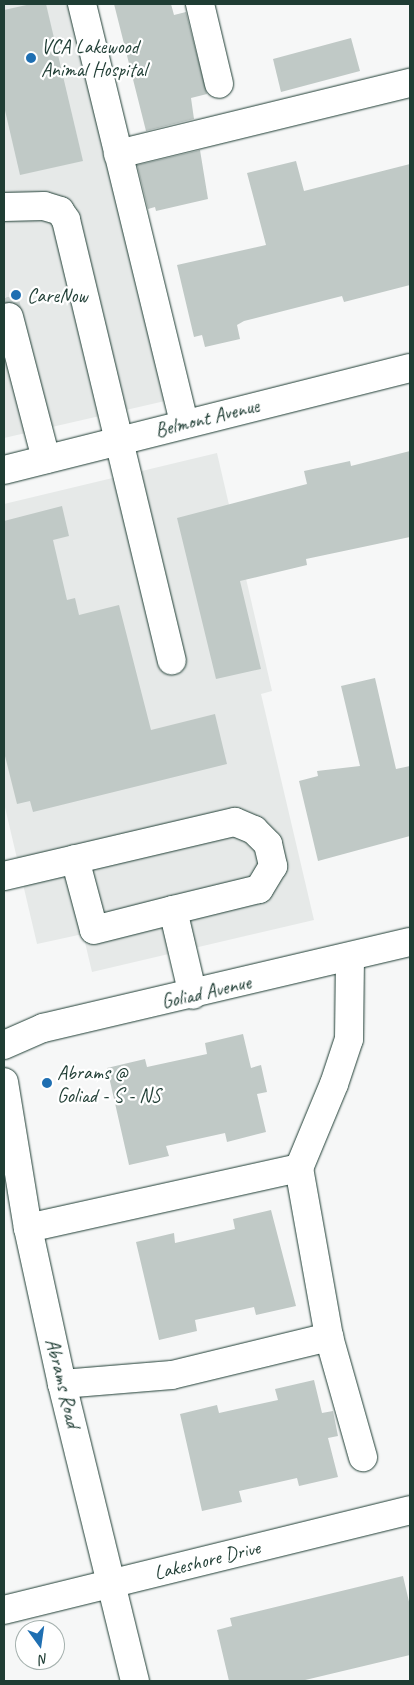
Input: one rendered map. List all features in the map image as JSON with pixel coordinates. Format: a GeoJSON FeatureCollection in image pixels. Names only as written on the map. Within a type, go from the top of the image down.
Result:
{"type":"FeatureCollection","features":[{"type":"Feature","properties":{"kind":"street"},"geometry":{"type":"LineString","coordinates":[[82,4],[184,424]]}},
{"type":"Feature","properties":{"kind":"street"},"geometry":{"type":"LineString","coordinates":[[200,4],[219,84]]}},
{"type":"Feature","properties":{"kind":"street"},"geometry":{"type":"LineString","coordinates":[[118,154],[410,83]]}},
{"type":"Feature","properties":{"kind":"street"},"geometry":{"type":"LineString","coordinates":[[4,207],[44,206],[60,211],[66,220],[172,660]]}},
{"type":"Feature","properties":{"kind":"street"},"geometry":{"type":"LineString","coordinates":[[8,317],[46,459]]}},
{"type":"Feature","properties":{"kind":"street","name":"Belmont Avenue"},"geometry":{"type":"LineString","coordinates":[[4,470],[410,368]]}},
{"type":"Feature","properties":{"kind":"street"},"geometry":{"type":"LineString","coordinates":[[4,876],[75,859],[235,822],[254,830],[268,844],[273,866],[259,889],[94,930],[75,859]]}},
{"type":"Feature","properties":{"kind":"street"},"geometry":{"type":"LineString","coordinates":[[173,910],[193,995]]}},
{"type":"Feature","properties":{"kind":"street","name":"Goliad Avenue"},"geometry":{"type":"LineString","coordinates":[[4,1045],[43,1028],[193,995],[410,942]]}},
{"type":"Feature","properties":{"kind":"street"},"geometry":{"type":"LineString","coordinates":[[350,958],[349,1040],[334,1084],[299,1168],[329,1337],[363,1457]]}},
{"type":"Feature","properties":{"kind":"street","name":"Abrams Road"},"geometry":{"type":"LineString","coordinates":[[4,1082],[28,1228],[62,1384],[135,1681]]}},
{"type":"Feature","properties":{"kind":"street"},"geometry":{"type":"LineString","coordinates":[[28,1228],[299,1168]]}},
{"type":"Feature","properties":{"kind":"street"},"geometry":{"type":"LineString","coordinates":[[62,1384],[172,1375],[329,1337]]}},
{"type":"Feature","properties":{"kind":"street","name":"Lakeshore Drive"},"geometry":{"type":"LineString","coordinates":[[4,1610],[410,1510]]}},
{"type":"Feature","properties":{"kind":"shaded area"},"geometry":{"type":"Polygon","coordinates":[[[4,4],[72,4],[165,401],[4,438],[4,4]]]}},
{"type":"Feature","properties":{"kind":"shaded area"},"geometry":{"type":"Polygon","coordinates":[[[217,453],[272,691],[261,694],[314,920],[92,972],[83,934],[37,944],[4,803],[4,504],[217,453]]]}},
{"type":"Feature","properties":{"kind":"building","name":"VCA Lakewood Animal Hospital"},"geometry":{"type":"Polygon","coordinates":[[[31,4],[46,4],[83,161],[20,175],[4,106],[4,10],[31,4]]]}},
{"type":"Feature","properties":{"kind":"building"},"geometry":{"type":"Polygon","coordinates":[[[114,4],[171,4],[174,15],[186,12],[207,94],[191,98],[194,119],[146,131],[114,4]]]}},
{"type":"Feature","properties":{"kind":"building"},"geometry":{"type":"Polygon","coordinates":[[[351,38],[360,71],[281,92],[273,59],[351,38]]]}},
{"type":"Feature","properties":{"kind":"building"},"geometry":{"type":"Polygon","coordinates":[[[200,150],[208,199],[156,211],[155,207],[148,209],[137,165],[200,150]]]}},
{"type":"Feature","properties":{"kind":"building"},"geometry":{"type":"Polygon","coordinates":[[[296,161],[304,191],[410,164],[410,285],[344,302],[342,296],[244,321],[237,325],[240,339],[205,347],[202,335],[194,337],[177,265],[266,245],[247,173],[296,161]]]}},
{"type":"Feature","properties":{"kind":"building"},"geometry":{"type":"Polygon","coordinates":[[[410,451],[410,537],[306,559],[307,565],[240,581],[261,669],[216,679],[177,518],[307,484],[304,471],[350,461],[351,466],[410,451]]]}},
{"type":"Feature","properties":{"kind":"building"},"geometry":{"type":"Polygon","coordinates":[[[62,506],[69,536],[53,540],[67,600],[75,598],[79,615],[119,605],[151,730],[215,714],[227,764],[33,812],[30,801],[17,804],[4,752],[4,521],[62,506]]]}},
{"type":"Feature","properties":{"kind":"building"},"geometry":{"type":"Polygon","coordinates":[[[375,678],[396,769],[410,766],[410,836],[318,861],[299,781],[318,776],[317,771],[360,766],[341,686],[375,678]]]}},
{"type":"Feature","properties":{"kind":"building"},"geometry":{"type":"Polygon","coordinates":[[[243,1034],[251,1068],[261,1065],[267,1092],[257,1094],[266,1132],[227,1142],[225,1133],[166,1146],[169,1156],[129,1165],[107,1068],[145,1059],[147,1067],[207,1054],[205,1043],[243,1034]]]}},
{"type":"Feature","properties":{"kind":"building"},"geometry":{"type":"Polygon","coordinates":[[[271,1210],[296,1306],[256,1315],[254,1307],[195,1320],[197,1331],[159,1340],[136,1242],[174,1233],[175,1243],[235,1229],[233,1219],[271,1210]]]}},
{"type":"Feature","properties":{"kind":"building"},"geometry":{"type":"Polygon","coordinates":[[[314,1380],[322,1413],[333,1411],[338,1436],[328,1438],[338,1477],[299,1486],[297,1478],[239,1491],[242,1502],[202,1511],[180,1414],[217,1405],[219,1413],[278,1400],[275,1389],[314,1380]]]}},
{"type":"Feature","properties":{"kind":"building"},"geometry":{"type":"Polygon","coordinates":[[[403,1576],[410,1606],[410,1655],[301,1681],[229,1681],[217,1630],[232,1626],[230,1618],[403,1576]]]}},
{"type":"Feature","properties":{"kind":"tunnel"},"geometry":{"type":"LineString","coordinates":[[4,298],[9,317]]}},
{"type":"Feature","properties":{"kind":"place","name":"VCA Lakewood Animal Hospital"},"geometry":{"type":"Point","coordinates":[31,58]}},
{"type":"Feature","properties":{"kind":"place","name":"CareNow"},"geometry":{"type":"Point","coordinates":[16,295]}},
{"type":"Feature","properties":{"kind":"place","name":"Abrams @ Goliad - S - NS"},"geometry":{"type":"Point","coordinates":[47,1083]}}]}
